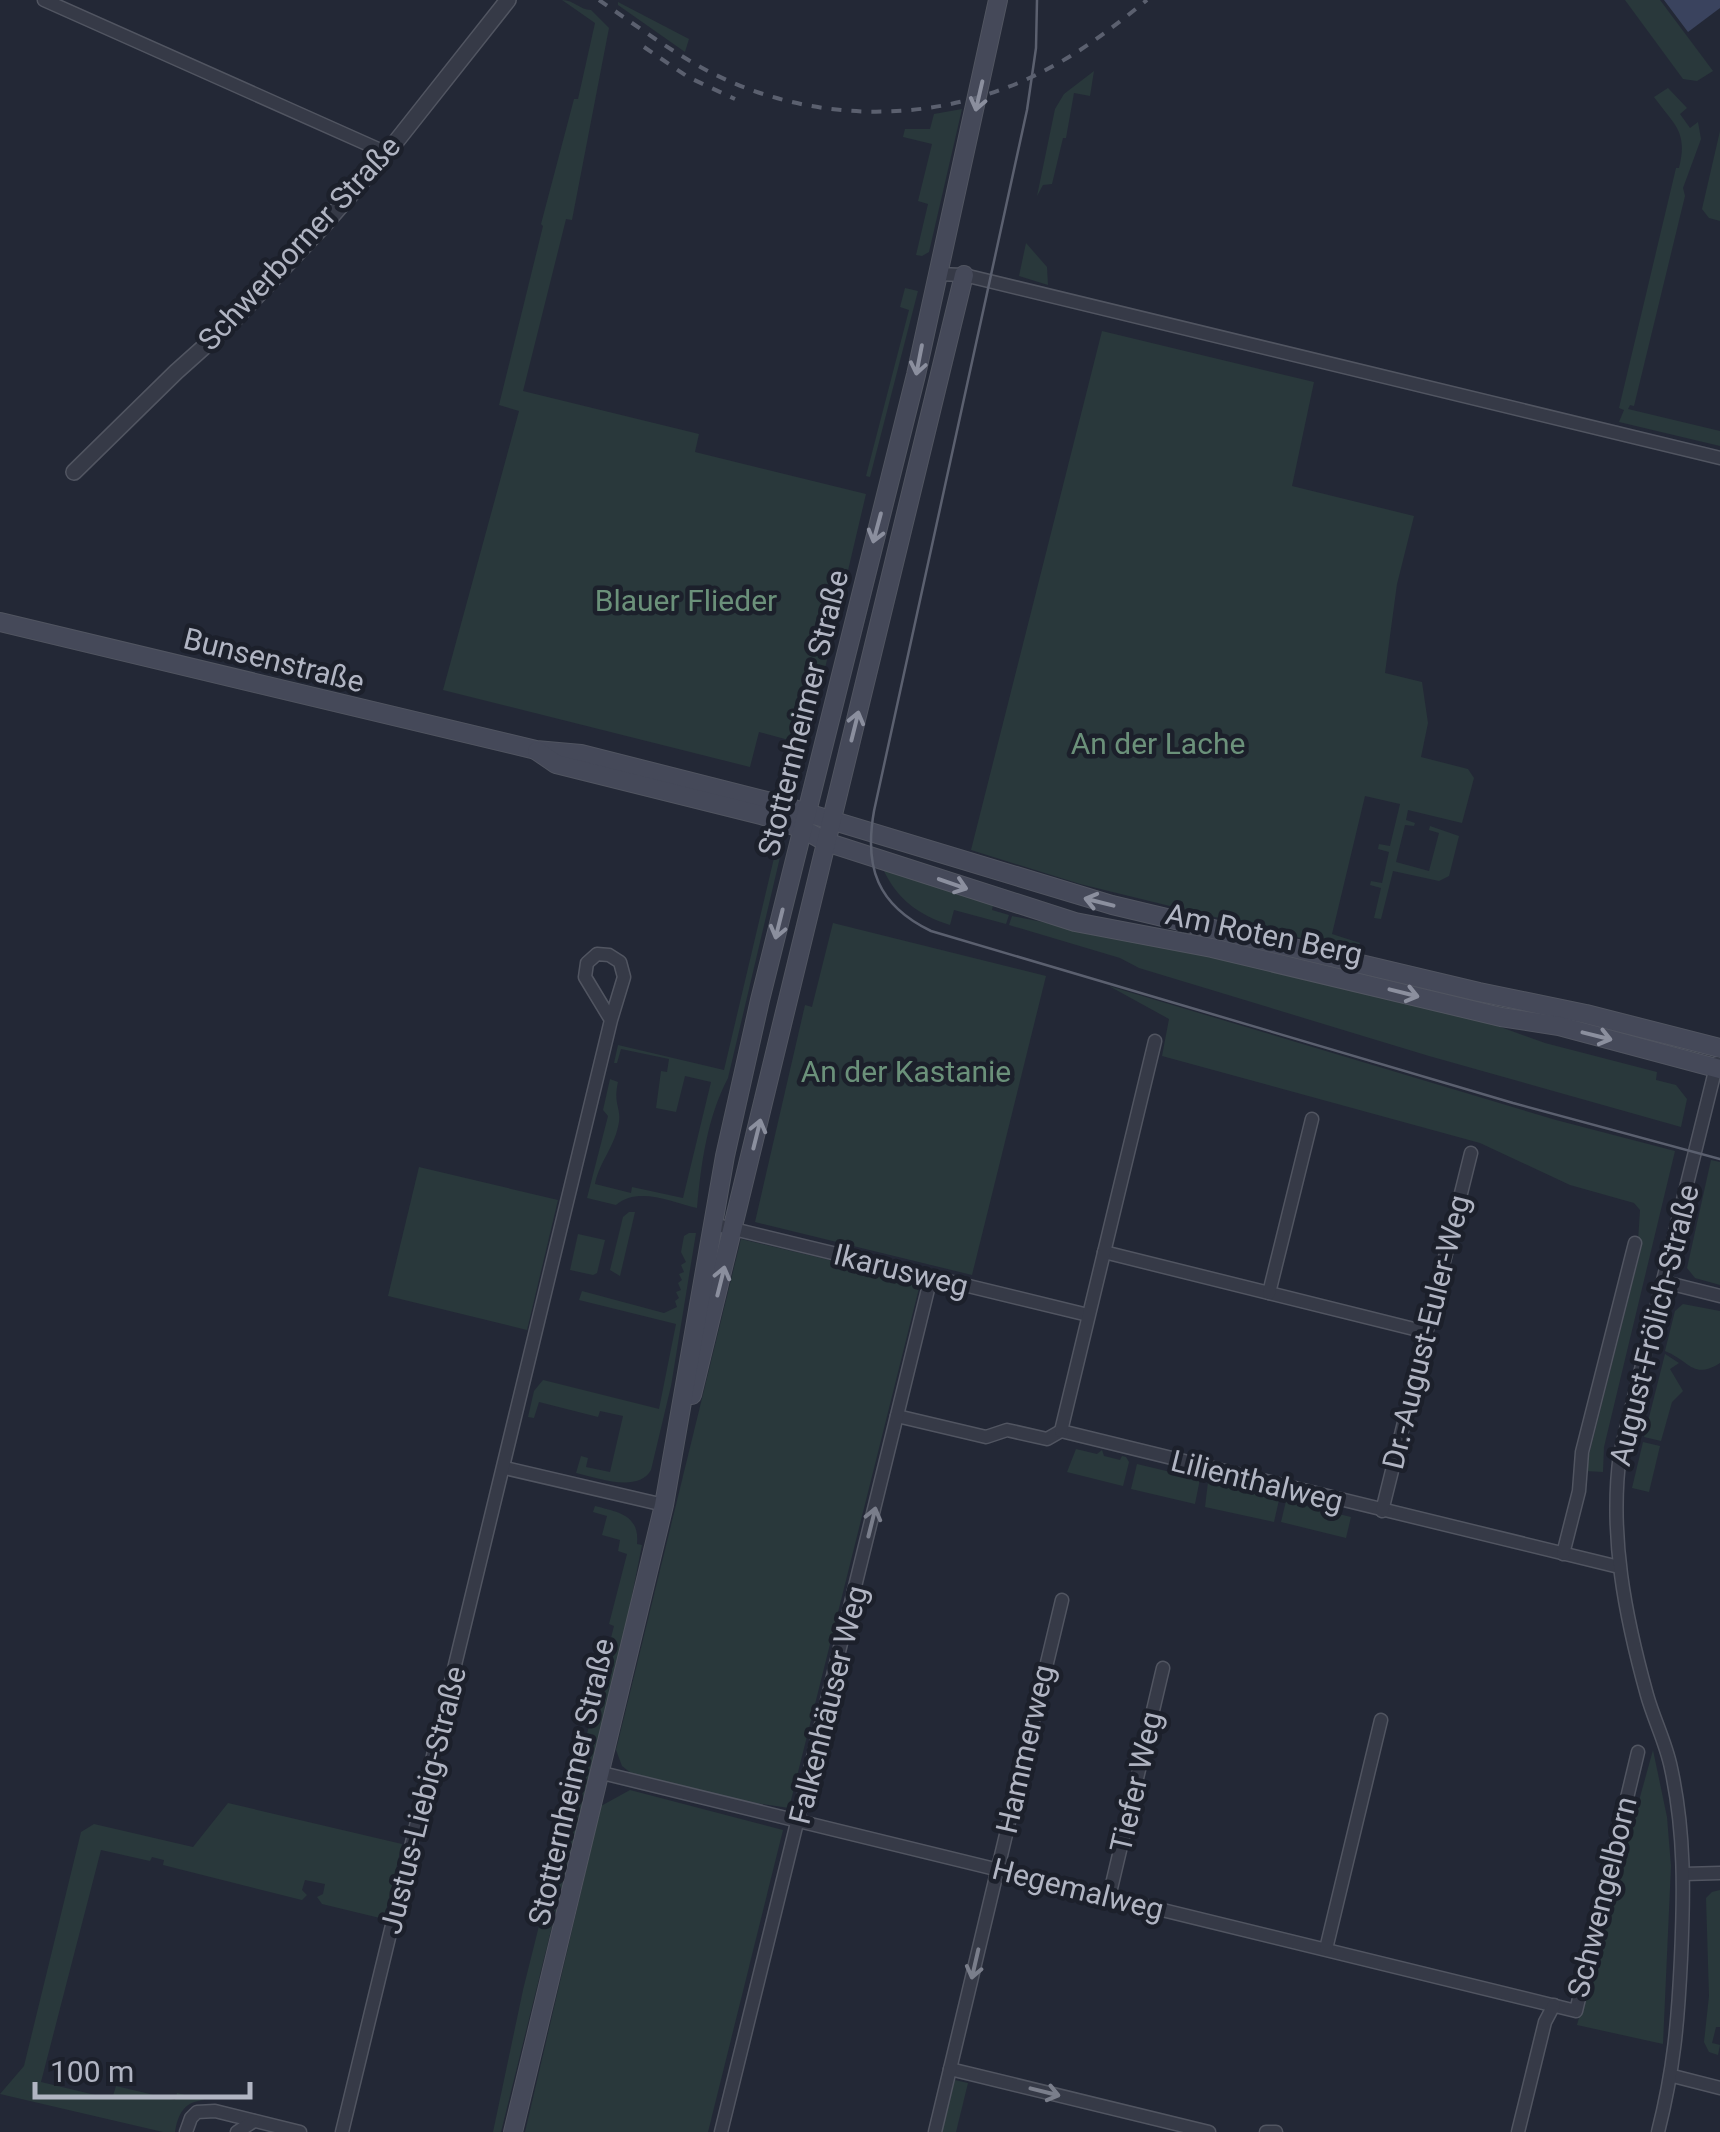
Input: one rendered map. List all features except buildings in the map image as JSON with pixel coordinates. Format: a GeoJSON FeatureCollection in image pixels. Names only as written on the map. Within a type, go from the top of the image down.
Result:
{"type":"FeatureCollection","features":[{"type":"Feature","properties":{"kind":"main road","name":"Stotternheimer Straße"},"geometry":{"type":"LineString","coordinates":[[677,1443],[684,1382],[751,1039],[916,375],[998,0]]}},
{"type":"Feature","properties":{"kind":"main road","name":"Stotternheimer Straße"},"geometry":{"type":"LineString","coordinates":[[514,2132],[677,1443],[734,1229],[964,275]]}},
{"type":"Feature","properties":{"kind":"main road","name":"Bunsenstraße"},"geometry":{"type":"LineString","coordinates":[[0,622],[536,750],[582,754],[805,821]]}},
{"type":"Feature","properties":{"kind":"main road","name":"Am Roten Berg"},"geometry":{"type":"LineString","coordinates":[[805,821],[831,820],[1099,902],[1586,1014],[1719,1059]]}},
{"type":"Feature","properties":{"kind":"main road","name":"Am Roten Berg"},"geometry":{"type":"LineString","coordinates":[[805,821],[826,842],[1075,922],[1212,948],[1502,1017],[1719,1059]]}},
{"type":"Feature","properties":{"kind":"street"},"geometry":{"type":"LineString","coordinates":[[44,0],[386,152]]}},
{"type":"Feature","properties":{"kind":"street","name":"Schwerborner Straße"},"geometry":{"type":"LineString","coordinates":[[74,472],[233,321],[323,226],[508,0]]}},
{"type":"Feature","properties":{"kind":"street"},"geometry":{"type":"LineString","coordinates":[[937,274],[964,275],[1720,458]]}},
{"type":"Feature","properties":{"kind":"street","name":"Justus-Liebig-Straße"},"geometry":{"type":"LineString","coordinates":[[342,2132],[624,968],[609,954],[596,954],[587,963],[584,977],[611,1020]]}},
{"type":"Feature","properties":{"kind":"street"},"geometry":{"type":"LineString","coordinates":[[1060,1432],[1155,1041]]}},
{"type":"Feature","properties":{"kind":"street","name":"August-Frölich-Straße"},"geometry":{"type":"LineString","coordinates":[[1658,2132],[1673,2076],[1683,1836],[1670,1763],[1648,1700],[1630,1628],[1619,1567],[1615,1491],[1620,1454],[1719,1059]]}},
{"type":"Feature","properties":{"kind":"street"},"geometry":{"type":"LineString","coordinates":[[1269,1293],[1312,1119]]}},
{"type":"Feature","properties":{"kind":"street","name":"Dr.-August-Euler-Weg"},"geometry":{"type":"LineString","coordinates":[[1382,1511],[1471,1153]]}},
{"type":"Feature","properties":{"kind":"street","name":"Ikarusweg"},"geometry":{"type":"LineString","coordinates":[[713,1224],[1088,1315]]}},
{"type":"Feature","properties":{"kind":"street"},"geometry":{"type":"LineString","coordinates":[[1563,1554],[1579,1491],[1582,1452],[1635,1243]]}},
{"type":"Feature","properties":{"kind":"street"},"geometry":{"type":"LineString","coordinates":[[1104,1252],[1426,1332]]}},
{"type":"Feature","properties":{"kind":"street","name":"Falkenhäuser Weg"},"geometry":{"type":"LineString","coordinates":[[721,2132],[930,1277]]}},
{"type":"Feature","properties":{"kind":"street"},"geometry":{"type":"LineString","coordinates":[[1664,1282],[1720,1296]]}},
{"type":"Feature","properties":{"kind":"street","name":"Lilienthalweg"},"geometry":{"type":"LineString","coordinates":[[897,1416],[986,1437],[1007,1430],[1047,1439],[1060,1432],[1619,1567]]}},
{"type":"Feature","properties":{"kind":"street"},"geometry":{"type":"LineString","coordinates":[[505,1468],[664,1505]]}},
{"type":"Feature","properties":{"kind":"street","name":"Hammerweg"},"geometry":{"type":"LineString","coordinates":[[935,2132],[1062,1600]]}},
{"type":"Feature","properties":{"kind":"street","name":"Tiefer Weg"},"geometry":{"type":"LineString","coordinates":[[1109,1897],[1164,1668]]}},
{"type":"Feature","properties":{"kind":"street"},"geometry":{"type":"LineString","coordinates":[[1326,1950],[1381,1720]]}},
{"type":"Feature","properties":{"kind":"street","name":"Schwengelborn"},"geometry":{"type":"LineString","coordinates":[[1518,2132],[1545,2022],[1554,2005],[1576,2011],[1638,1752]]}},
{"type":"Feature","properties":{"kind":"street","name":"Hegemalweg"},"geometry":{"type":"LineString","coordinates":[[602,1773],[1554,2005]]}},
{"type":"Feature","properties":{"kind":"street"},"geometry":{"type":"LineString","coordinates":[[1684,1874],[1720,1873]]}},
{"type":"Feature","properties":{"kind":"street"},"geometry":{"type":"LineString","coordinates":[[950,2070],[1209,2132]]}},
{"type":"Feature","properties":{"kind":"street"},"geometry":{"type":"LineString","coordinates":[[1673,2076],[1720,2088]]}},
{"type":"Feature","properties":{"kind":"street"},"geometry":{"type":"LineString","coordinates":[[186,2132],[191,2118],[206,2110],[300,2132]]}},
{"type":"Feature","properties":{"kind":"street"},"geometry":{"type":"LineString","coordinates":[[238,2132],[254,2120]]}},
{"type":"Feature","properties":{"kind":"street"},"geometry":{"type":"LineString","coordinates":[[1266,2132],[1276,2132]]}},
{"type":"Feature","properties":{"kind":"green space","name":"Blauer Flieder"},"geometry":{"type":"Polygon","coordinates":[[[562,0],[591,10],[609,28],[572,220],[566,219],[523,391],[699,434],[695,452],[866,494],[807,745],[759,732],[750,767],[443,690],[519,411],[499,405],[541,224],[574,99],[578,99],[595,23],[562,0]]]}},
{"type":"Feature","properties":{"kind":"green space"},"geometry":{"type":"Polygon","coordinates":[[[1625,0],[1660,0],[1713,71],[1697,81],[1683,79],[1625,0]]]}},
{"type":"Feature","properties":{"kind":"green space"},"geometry":{"type":"Polygon","coordinates":[[[618,5],[689,39],[685,52],[618,5]]]}},
{"type":"Feature","properties":{"kind":"green space"},"geometry":{"type":"Polygon","coordinates":[[[1094,71],[1090,96],[1074,93],[1052,184],[1043,185],[1037,196],[1055,109],[1064,94],[1094,71]]]}},
{"type":"Feature","properties":{"kind":"green space"},"geometry":{"type":"Polygon","coordinates":[[[1668,88],[1687,108],[1680,114],[1690,128],[1698,122],[1701,139],[1683,188],[1685,196],[1634,406],[1628,409],[1720,431],[1720,446],[1619,422],[1624,410],[1619,408],[1681,156],[1678,130],[1654,97],[1668,88]]]}},
{"type":"Feature","properties":{"kind":"green space"},"geometry":{"type":"Polygon","coordinates":[[[962,109],[929,252],[916,255],[928,204],[918,201],[932,144],[903,137],[905,129],[930,129],[934,114],[962,109]]]}},
{"type":"Feature","properties":{"kind":"green space"},"geometry":{"type":"Polygon","coordinates":[[[1720,131],[1720,221],[1709,218],[1702,209],[1720,131]]]}},
{"type":"Feature","properties":{"kind":"green space"},"geometry":{"type":"Polygon","coordinates":[[[1026,243],[1047,267],[1048,285],[1019,276],[1026,243]]]}},
{"type":"Feature","properties":{"kind":"green space"},"geometry":{"type":"Polygon","coordinates":[[[905,288],[918,291],[870,477],[866,476],[909,310],[900,307],[905,288]]]}},
{"type":"Feature","properties":{"kind":"green space","name":"An der Lache"},"geometry":{"type":"Polygon","coordinates":[[[1102,331],[1314,382],[1292,486],[1414,516],[1397,584],[1385,673],[1422,682],[1428,723],[1421,757],[1468,769],[1474,778],[1462,823],[1408,810],[1406,820],[1415,823],[1405,825],[1396,862],[1429,871],[1439,833],[1429,830],[1430,826],[1459,836],[1449,876],[1439,881],[1393,871],[1381,919],[1374,918],[1381,888],[1370,885],[1371,881],[1382,883],[1389,852],[1378,849],[1379,844],[1390,846],[1400,804],[1365,796],[1332,934],[1360,943],[1358,952],[1080,884],[971,850],[1102,331]]]}},
{"type":"Feature","properties":{"kind":"green space"},"geometry":{"type":"Polygon","coordinates":[[[778,841],[781,853],[728,1078],[706,1142],[697,1208],[644,1196],[616,1205],[587,1198],[608,1116],[603,1110],[610,1079],[618,1082],[619,1122],[595,1184],[631,1193],[632,1187],[683,1198],[711,1082],[685,1076],[676,1112],[656,1108],[661,1071],[667,1072],[669,1059],[621,1049],[614,1063],[618,1045],[724,1070],[778,841]]]}},
{"type":"Feature","properties":{"kind":"green space"},"geometry":{"type":"Polygon","coordinates":[[[883,869],[993,905],[992,910],[1009,915],[1006,924],[954,910],[950,925],[939,921],[918,911],[902,897],[883,869]]]}},
{"type":"Feature","properties":{"kind":"green space"},"geometry":{"type":"Polygon","coordinates":[[[1012,916],[1204,954],[1495,1025],[1545,1043],[1657,1072],[1656,1080],[1676,1085],[1687,1099],[1681,1127],[1139,968],[1120,958],[1009,925],[1012,916]]]}},
{"type":"Feature","properties":{"kind":"green space","name":"An der Kastanie"},"geometry":{"type":"Polygon","coordinates":[[[833,923],[1046,976],[972,1275],[755,1222],[805,1005],[812,1007],[833,923]]]}},
{"type":"Feature","properties":{"kind":"green space"},"geometry":{"type":"Polygon","coordinates":[[[1109,986],[1556,1120],[1675,1151],[1604,1447],[1603,1472],[1585,1471],[1642,1245],[1638,1241],[1640,1210],[1634,1203],[1570,1185],[1480,1143],[1162,1056],[1169,1019],[1109,986]]]}},
{"type":"Feature","properties":{"kind":"green space"},"geometry":{"type":"Polygon","coordinates":[[[1711,1160],[1720,1162],[1720,1285],[1695,1278],[1687,1268],[1711,1160]]]}},
{"type":"Feature","properties":{"kind":"green space"},"geometry":{"type":"Polygon","coordinates":[[[419,1167],[558,1200],[527,1330],[388,1296],[419,1167]]]}},
{"type":"Feature","properties":{"kind":"green space"},"geometry":{"type":"Polygon","coordinates":[[[635,1212],[620,1276],[610,1270],[623,1217],[635,1212]]]}},
{"type":"Feature","properties":{"kind":"green space"},"geometry":{"type":"Polygon","coordinates":[[[696,1233],[671,1386],[651,1470],[637,1481],[627,1482],[576,1473],[581,1456],[588,1458],[586,1467],[610,1472],[623,1416],[600,1411],[598,1417],[539,1402],[534,1418],[528,1417],[534,1391],[543,1380],[659,1409],[676,1324],[579,1300],[582,1291],[664,1313],[677,1307],[676,1292],[681,1290],[678,1283],[682,1280],[679,1274],[684,1272],[681,1265],[686,1262],[681,1252],[684,1236],[696,1233]]]}},
{"type":"Feature","properties":{"kind":"green space"},"geometry":{"type":"Polygon","coordinates":[[[578,1234],[605,1240],[597,1273],[593,1275],[570,1270],[578,1234]]]}},
{"type":"Feature","properties":{"kind":"green space"},"geometry":{"type":"Polygon","coordinates":[[[741,1239],[914,1280],[919,1288],[789,1808],[631,1773],[622,1766],[616,1750],[741,1239]]]}},
{"type":"Feature","properties":{"kind":"green space"},"geometry":{"type":"Polygon","coordinates":[[[1683,1304],[1720,1311],[1720,1363],[1711,1368],[1697,1369],[1665,1351],[1675,1311],[1683,1304]]]}},
{"type":"Feature","properties":{"kind":"green space"},"geometry":{"type":"Polygon","coordinates":[[[1665,1354],[1679,1363],[1670,1369],[1683,1391],[1672,1402],[1661,1441],[1644,1437],[1665,1354]]]}},
{"type":"Feature","properties":{"kind":"green space"},"geometry":{"type":"Polygon","coordinates":[[[1643,1442],[1660,1446],[1649,1492],[1632,1488],[1643,1442]]]}},
{"type":"Feature","properties":{"kind":"green space"},"geometry":{"type":"Polygon","coordinates":[[[1076,1449],[1097,1454],[1102,1450],[1104,1456],[1120,1460],[1126,1457],[1129,1462],[1123,1486],[1067,1472],[1076,1449]]]}},
{"type":"Feature","properties":{"kind":"green space"},"geometry":{"type":"Polygon","coordinates":[[[1137,1464],[1200,1479],[1195,1504],[1131,1489],[1137,1464]]]}},
{"type":"Feature","properties":{"kind":"green space"},"geometry":{"type":"Polygon","coordinates":[[[1208,1482],[1279,1500],[1274,1522],[1205,1507],[1208,1482]]]}},
{"type":"Feature","properties":{"kind":"green space"},"geometry":{"type":"Polygon","coordinates":[[[1286,1501],[1351,1517],[1346,1538],[1281,1522],[1286,1501]]]}},
{"type":"Feature","properties":{"kind":"green space"},"geometry":{"type":"Polygon","coordinates":[[[595,1506],[626,1516],[635,1527],[637,1544],[642,1545],[624,1636],[501,2132],[493,2132],[523,1990],[614,1626],[609,1624],[627,1554],[618,1551],[620,1540],[602,1535],[607,1516],[593,1512],[595,1506]]]}},
{"type":"Feature","properties":{"kind":"green space"},"geometry":{"type":"Polygon","coordinates":[[[1653,1750],[1667,1817],[1671,1866],[1663,2044],[1577,2025],[1653,1750]]]}},
{"type":"Feature","properties":{"kind":"green space"},"geometry":{"type":"Polygon","coordinates":[[[630,1790],[783,1830],[708,2132],[525,2132],[601,1806],[630,1790]]]}},
{"type":"Feature","properties":{"kind":"green space"},"geometry":{"type":"Polygon","coordinates":[[[228,1803],[402,1844],[384,1919],[322,1904],[317,1897],[323,1894],[325,1884],[305,1880],[302,1890],[307,1895],[302,1900],[163,1865],[164,1860],[152,1857],[150,1861],[101,1850],[41,2082],[112,2099],[116,2086],[175,2100],[177,2093],[205,2100],[184,2109],[175,2132],[163,2132],[0,2094],[24,2066],[81,1832],[94,1824],[193,1847],[228,1803]]]}},
{"type":"Feature","properties":{"kind":"green space"},"geometry":{"type":"Polygon","coordinates":[[[1720,1890],[1720,2027],[1716,2027],[1712,2043],[1720,2045],[1718,2055],[1709,2052],[1704,2042],[1709,1996],[1706,1898],[1720,1890]]]}},
{"type":"Feature","properties":{"kind":"green space"},"geometry":{"type":"Polygon","coordinates":[[[955,2080],[968,2083],[956,2132],[942,2132],[955,2080]]]}},
{"type":"Feature","properties":{"kind":"water"},"geometry":{"type":"Polygon","coordinates":[[[1664,0],[1720,0],[1720,8],[1688,32],[1664,0]]]}},
{"type":"Feature","properties":{"kind":"tram line"},"geometry":{"type":"LineString","coordinates":[[1037,0],[1036,48],[1027,110],[874,811],[873,867],[887,896],[913,921],[931,931],[1513,1103],[1720,1159]]}},
{"type":"Feature","properties":{"kind":"railway"},"geometry":{"type":"LineString","coordinates":[[599,0],[694,63],[749,89],[837,110],[881,112],[970,100],[1012,85],[1078,51],[1147,0]]}},
{"type":"Feature","properties":{"kind":"railway"},"geometry":{"type":"LineString","coordinates":[[644,47],[688,77],[735,99]]}}]}
